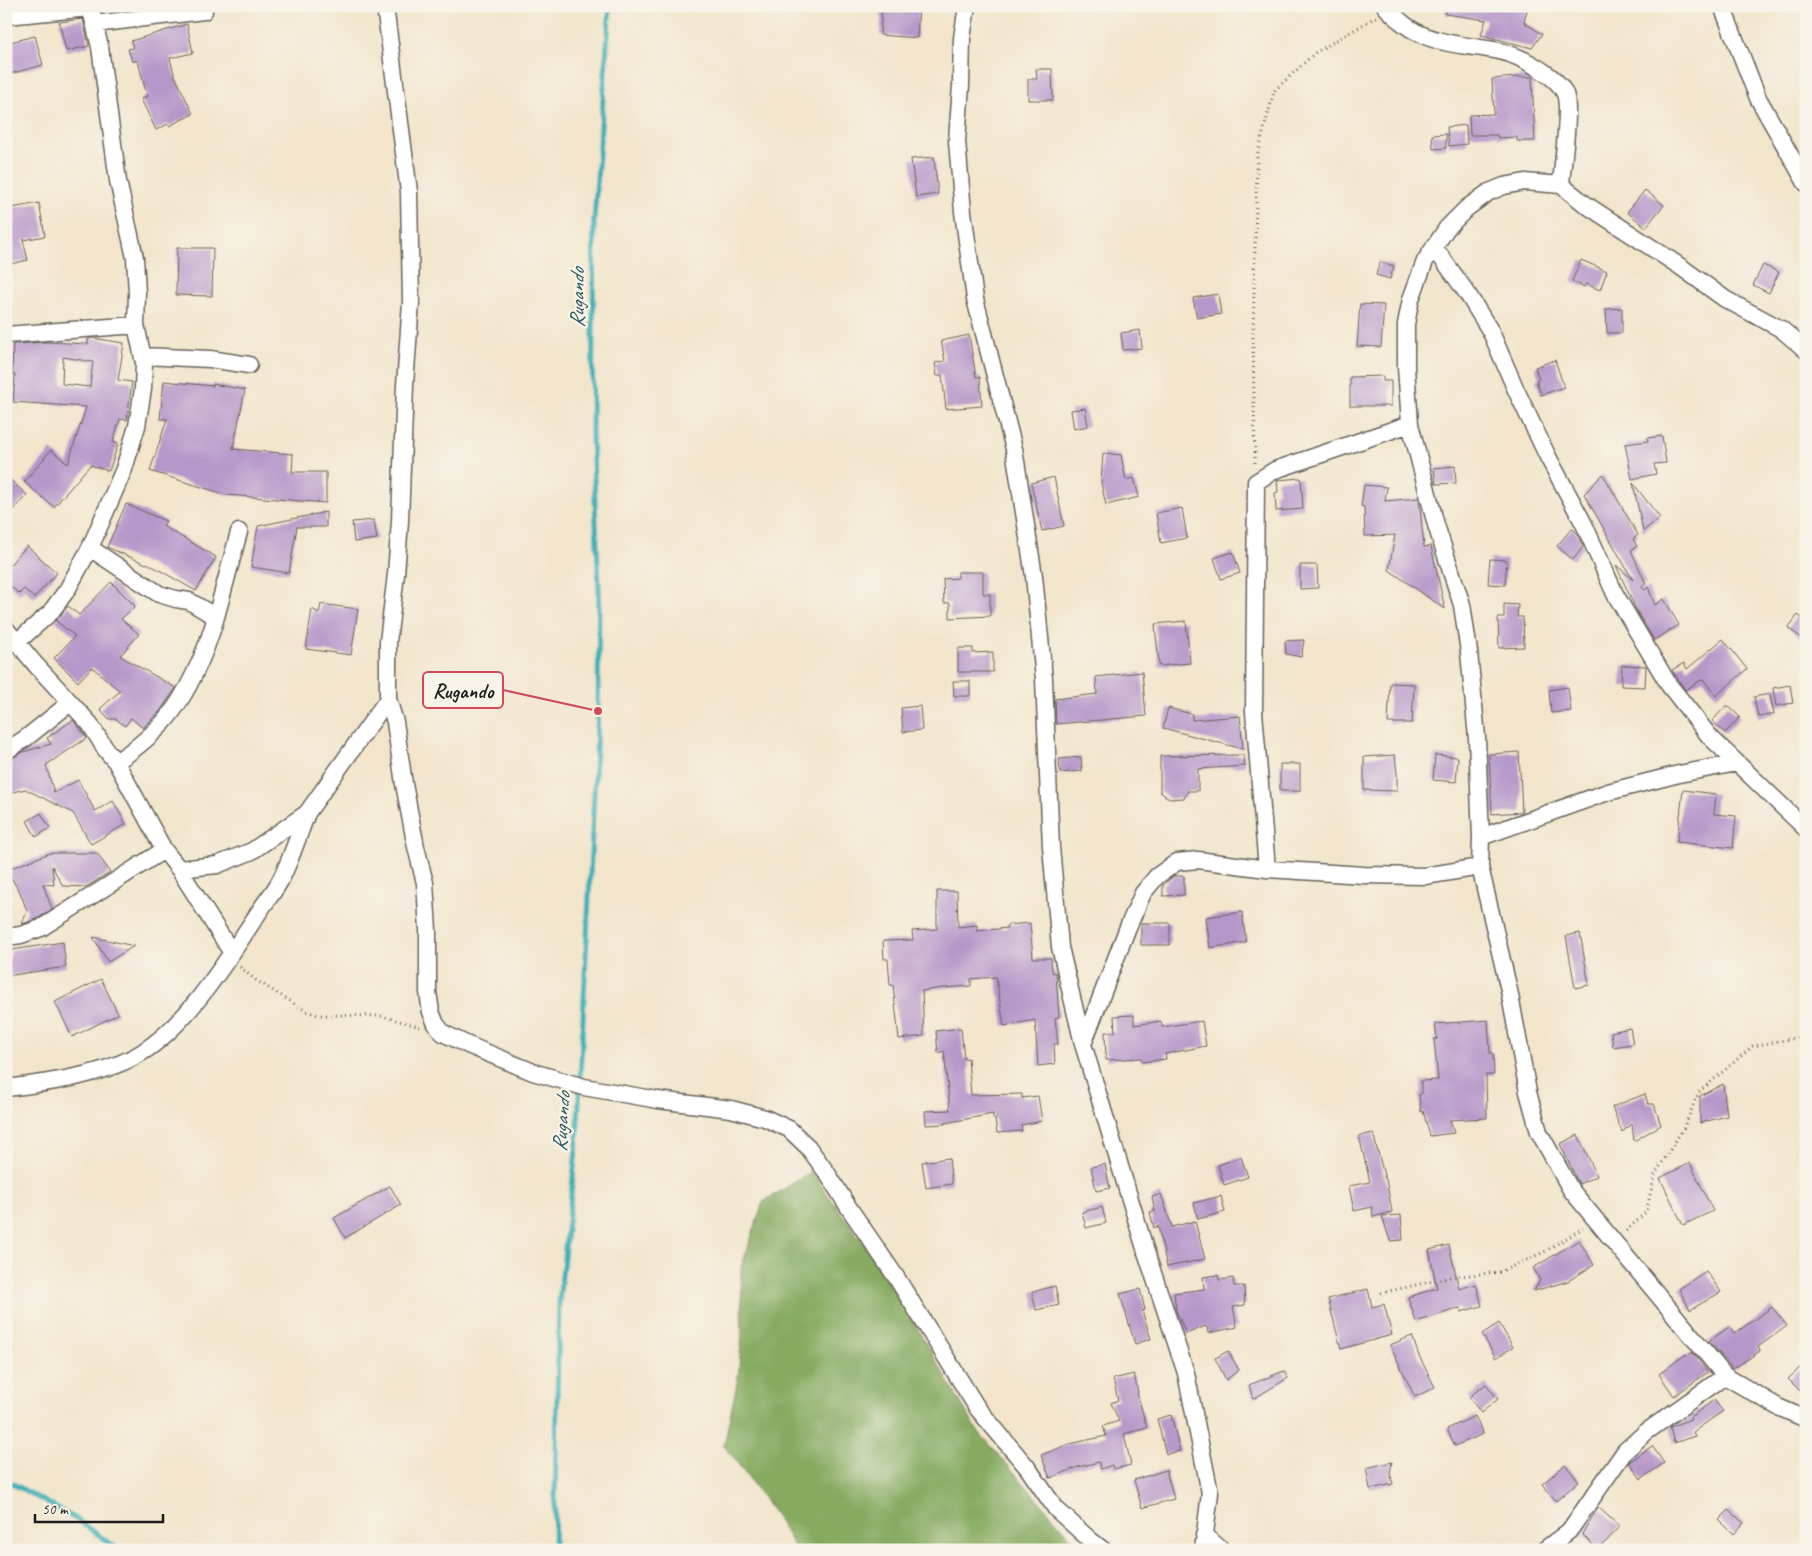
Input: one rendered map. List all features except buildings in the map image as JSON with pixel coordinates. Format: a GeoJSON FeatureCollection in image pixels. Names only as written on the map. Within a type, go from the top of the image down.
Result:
{"type":"FeatureCollection","features":[{"type":"Feature","properties":{"kind":"street"},"geometry":{"type":"LineString","coordinates":[[385,6],[409,192],[411,302],[405,385],[400,520],[388,642],[388,699],[395,722],[404,784],[425,883],[427,901],[428,992],[431,1012],[443,1033],[533,1072],[584,1087],[658,1100],[731,1109],[765,1118],[788,1129],[808,1147],[827,1173],[896,1278],[978,1409],[1026,1467],[1056,1509],[1088,1539],[1103,1550]]}},
{"type":"Feature","properties":{"kind":"street"},"geometry":{"type":"LineString","coordinates":[[967,6],[962,38],[957,141],[963,212],[976,299],[1014,449],[1029,541],[1041,636],[1054,898],[1060,947],[1083,1044],[1146,1252],[1186,1373],[1210,1493],[1203,1542],[1222,1550]]}},
{"type":"Feature","properties":{"kind":"street"},"geometry":{"type":"LineString","coordinates":[[1722,6],[1758,98],[1806,183]]}},
{"type":"Feature","properties":{"kind":"street"},"geometry":{"type":"LineString","coordinates":[[6,16],[90,7],[100,47],[118,181],[135,258],[138,294],[136,324],[144,363],[143,389],[137,426],[124,469],[90,548],[67,590],[50,613],[17,642]]}},
{"type":"Feature","properties":{"kind":"street"},"geometry":{"type":"LineString","coordinates":[[1387,8],[1395,18],[1412,31],[1430,38],[1501,51],[1524,60],[1553,79],[1566,94],[1567,111],[1561,185]]}},
{"type":"Feature","properties":{"kind":"street"},"geometry":{"type":"LineString","coordinates":[[94,24],[204,11]]}},
{"type":"Feature","properties":{"kind":"street"},"geometry":{"type":"LineString","coordinates":[[1806,350],[1781,329],[1725,299],[1681,267],[1585,204],[1561,185],[1525,182],[1504,186],[1489,192],[1467,208],[1447,228],[1425,260],[1411,300],[1406,324],[1406,367],[1410,424],[1436,524],[1462,605],[1469,652],[1476,729],[1481,837],[1480,868],[1509,990],[1528,1092],[1539,1132],[1571,1190],[1725,1376],[1778,1407],[1806,1419]]}},
{"type":"Feature","properties":{"kind":"street"},"geometry":{"type":"LineString","coordinates":[[1434,247],[1467,293],[1491,332],[1516,390],[1548,457],[1584,524],[1615,594],[1669,685],[1710,736],[1806,829]]}},
{"type":"Feature","properties":{"kind":"street"},"geometry":{"type":"LineString","coordinates":[[6,336],[136,324]]}},
{"type":"Feature","properties":{"kind":"street"},"geometry":{"type":"LineString","coordinates":[[143,356],[210,359],[248,364]]}},
{"type":"Feature","properties":{"kind":"street"},"geometry":{"type":"LineString","coordinates":[[1267,869],[1254,712],[1256,482],[1275,470],[1410,424]]}},
{"type":"Feature","properties":{"kind":"street"},"geometry":{"type":"LineString","coordinates":[[116,762],[160,727],[182,697],[208,644],[239,532]]}},
{"type":"Feature","properties":{"kind":"street"},"geometry":{"type":"LineString","coordinates":[[90,548],[159,594],[189,601],[216,617]]}},
{"type":"Feature","properties":{"kind":"street"},"geometry":{"type":"LineString","coordinates":[[6,629],[90,724],[116,762],[164,850],[179,869],[232,953]]}},
{"type":"Feature","properties":{"kind":"street"},"geometry":{"type":"LineString","coordinates":[[6,1088],[76,1076],[120,1063],[141,1053],[161,1038],[183,1016],[232,953],[282,878],[308,813],[388,699]]}},
{"type":"Feature","properties":{"kind":"street"},"geometry":{"type":"LineString","coordinates":[[6,751],[26,738],[70,703]]}},
{"type":"Feature","properties":{"kind":"street"},"geometry":{"type":"LineString","coordinates":[[1481,837],[1608,792],[1679,774],[1737,763]]}},
{"type":"Feature","properties":{"kind":"street"},"geometry":{"type":"LineString","coordinates":[[179,869],[217,866],[252,851],[308,813]]}},
{"type":"Feature","properties":{"kind":"street"},"geometry":{"type":"LineString","coordinates":[[6,937],[42,928],[164,850]]}},
{"type":"Feature","properties":{"kind":"street"},"geometry":{"type":"LineString","coordinates":[[1083,1044],[1143,892],[1157,876],[1177,862],[1198,860],[1267,869],[1364,875],[1425,876],[1480,868]]}},
{"type":"Feature","properties":{"kind":"street"},"geometry":{"type":"LineString","coordinates":[[1544,1550],[1568,1531],[1625,1451],[1646,1432],[1725,1376]]}},
{"type":"Feature","properties":{"kind":"path"},"geometry":{"type":"LineString","coordinates":[[1256,482],[1253,337],[1257,156],[1274,91],[1315,53],[1387,8]]}},
{"type":"Feature","properties":{"kind":"path"},"geometry":{"type":"LineString","coordinates":[[232,953],[239,966],[254,979],[306,1011],[318,1015],[382,1016],[443,1033]]}},
{"type":"Feature","properties":{"kind":"path"},"geometry":{"type":"LineString","coordinates":[[1614,1242],[1646,1212],[1655,1174],[1683,1129],[1699,1092],[1753,1046],[1806,1036]]}},
{"type":"Feature","properties":{"kind":"path"},"geometry":{"type":"LineString","coordinates":[[1381,1293],[1451,1277],[1500,1272],[1544,1252],[1596,1220]]}},
{"type":"Feature","properties":{"kind":"green space"},"geometry":{"type":"Polygon","coordinates":[[[811,1172],[888,1276],[977,1430],[1082,1550],[796,1550],[775,1514],[724,1445],[738,1378],[742,1334],[741,1268],[763,1202],[811,1172]]]}},
{"type":"Feature","properties":{"kind":"waterway","name":"Rugando"},"geometry":{"type":"LineString","coordinates":[[554,1550],[559,1302],[577,1142],[598,711],[599,587],[592,436],[594,220],[610,6]]}},
{"type":"Feature","properties":{"kind":"waterway"},"geometry":{"type":"LineString","coordinates":[[6,1480],[76,1519],[119,1550]]}},
{"type":"Feature","properties":{"kind":"place","name":"Rugando"},"geometry":{"type":"Point","coordinates":[598,711]}}]}
